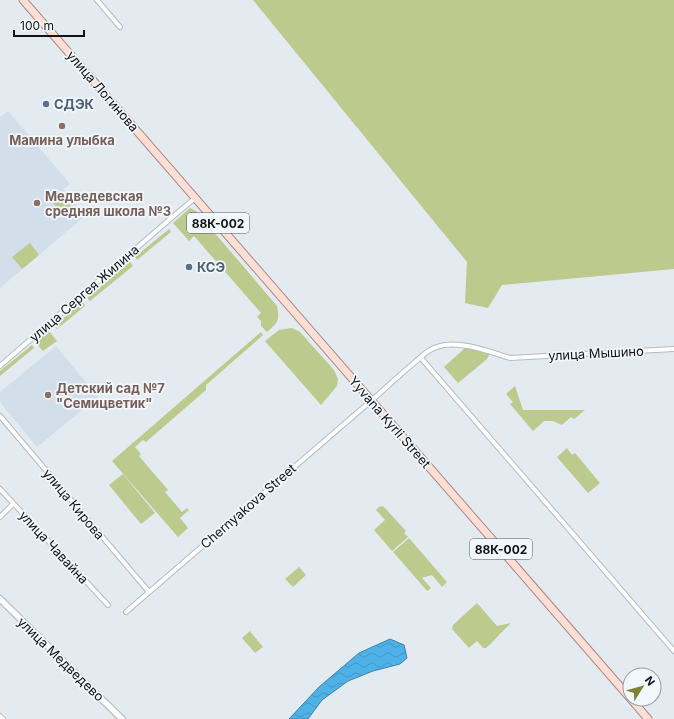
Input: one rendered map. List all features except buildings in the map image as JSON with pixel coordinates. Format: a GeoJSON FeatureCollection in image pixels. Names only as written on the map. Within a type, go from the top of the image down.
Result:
{"type":"FeatureCollection","features":[{"type":"Feature","properties":{"kind":"main road","name":"улица Логинова"},"geometry":{"type":"LineString","coordinates":[[24,0],[151,146]]}},
{"type":"Feature","properties":{"kind":"main road","name":"Yyvana Kyrli Street"},"geometry":{"type":"LineString","coordinates":[[151,146],[622,688]]}},
{"type":"Feature","properties":{"kind":"main road","name":"Yyvana Kyrli Street"},"geometry":{"type":"LineString","coordinates":[[638,707],[648,719]]}},
{"type":"Feature","properties":{"kind":"street"},"geometry":{"type":"LineString","coordinates":[[97,0],[120,27]]}},
{"type":"Feature","properties":{"kind":"street","name":"улица Сергея Жилина"},"geometry":{"type":"LineString","coordinates":[[0,366],[196,198]]}},
{"type":"Feature","properties":{"kind":"street","name":"улица Мышино"},"geometry":{"type":"LineString","coordinates":[[421,358],[436,347],[445,345],[464,346],[493,352],[510,358],[674,349]]}},
{"type":"Feature","properties":{"kind":"street"},"geometry":{"type":"LineString","coordinates":[[421,358],[674,651]]}},
{"type":"Feature","properties":{"kind":"street","name":"Chernyakova Street"},"geometry":{"type":"LineString","coordinates":[[126,612],[421,358]]}},
{"type":"Feature","properties":{"kind":"street","name":"улица Кирова"},"geometry":{"type":"LineString","coordinates":[[0,416],[149,592]]}},
{"type":"Feature","properties":{"kind":"street","name":"улица Чавайна"},"geometry":{"type":"LineString","coordinates":[[0,489],[108,605]]}},
{"type":"Feature","properties":{"kind":"street"},"geometry":{"type":"LineString","coordinates":[[0,517],[13,504]]}},
{"type":"Feature","properties":{"kind":"street","name":"улица Медведево"},"geometry":{"type":"LineString","coordinates":[[0,599],[122,719]]}},
{"type":"Feature","properties":{"kind":"shaded area","name":"Медведевская средняя школа №3"},"geometry":{"type":"Polygon","coordinates":[[[8,111],[70,184],[63,190],[85,216],[0,288],[0,117],[8,111]]]}},
{"type":"Feature","properties":{"kind":"shaded area","name":"Детский сад №7 \"Семицветик\""},"geometry":{"type":"Polygon","coordinates":[[[56,346],[98,397],[37,447],[0,402],[0,392],[56,346]]]}},
{"type":"Feature","properties":{"kind":"green space"},"geometry":{"type":"Polygon","coordinates":[[[253,0],[674,0],[674,269],[502,285],[488,308],[465,303],[467,262],[253,0]]]}},
{"type":"Feature","properties":{"kind":"green space"},"geometry":{"type":"Polygon","coordinates":[[[62,196],[73,209],[65,216],[53,203],[62,196]]]}},
{"type":"Feature","properties":{"kind":"green space"},"geometry":{"type":"Polygon","coordinates":[[[190,208],[196,211],[277,306],[277,321],[267,332],[261,326],[261,321],[257,317],[261,313],[194,236],[189,241],[173,223],[190,208]]]}},
{"type":"Feature","properties":{"kind":"green space"},"geometry":{"type":"Polygon","coordinates":[[[169,229],[171,232],[137,260],[135,257],[169,229]]]}},
{"type":"Feature","properties":{"kind":"green space"},"geometry":{"type":"Polygon","coordinates":[[[30,243],[39,255],[22,269],[12,257],[30,243]]]}},
{"type":"Feature","properties":{"kind":"green space"},"geometry":{"type":"Polygon","coordinates":[[[130,262],[133,266],[90,301],[87,298],[130,262]]]}},
{"type":"Feature","properties":{"kind":"green space"},"geometry":{"type":"Polygon","coordinates":[[[83,302],[85,306],[57,329],[54,326],[83,302]]]}},
{"type":"Feature","properties":{"kind":"green space"},"geometry":{"type":"Polygon","coordinates":[[[292,328],[300,332],[334,370],[338,379],[337,386],[321,405],[265,341],[279,330],[292,328]]]}},
{"type":"Feature","properties":{"kind":"green space"},"geometry":{"type":"Polygon","coordinates":[[[49,331],[57,341],[43,351],[35,342],[49,331]]]}},
{"type":"Feature","properties":{"kind":"green space"},"geometry":{"type":"Polygon","coordinates":[[[261,332],[263,335],[206,385],[206,390],[146,442],[143,440],[135,447],[141,454],[139,456],[168,490],[165,492],[182,512],[187,508],[189,510],[180,518],[188,528],[178,537],[112,461],[261,332]]]}},
{"type":"Feature","properties":{"kind":"green space"},"geometry":{"type":"Polygon","coordinates":[[[32,345],[34,348],[0,376],[0,371],[32,345]]]}},
{"type":"Feature","properties":{"kind":"green space"},"geometry":{"type":"Polygon","coordinates":[[[465,348],[488,353],[489,355],[487,359],[458,383],[444,367],[465,348]]]}},
{"type":"Feature","properties":{"kind":"green space"},"geometry":{"type":"Polygon","coordinates":[[[515,386],[523,410],[585,410],[574,419],[571,417],[562,425],[553,421],[544,421],[533,431],[510,404],[513,402],[506,394],[515,386]]]}},
{"type":"Feature","properties":{"kind":"green space"},"geometry":{"type":"Polygon","coordinates":[[[567,448],[572,455],[575,453],[600,483],[588,493],[557,457],[567,448]]]}},
{"type":"Feature","properties":{"kind":"green space"},"geometry":{"type":"Polygon","coordinates":[[[123,474],[155,513],[141,524],[109,485],[123,474]]]}},
{"type":"Feature","properties":{"kind":"green space"},"geometry":{"type":"Polygon","coordinates":[[[380,506],[383,506],[406,531],[404,533],[408,537],[392,551],[374,530],[385,520],[376,510],[380,506]]]}},
{"type":"Feature","properties":{"kind":"green space"},"geometry":{"type":"Polygon","coordinates":[[[409,538],[447,582],[442,587],[432,575],[422,578],[431,588],[427,591],[393,552],[409,538]]]}},
{"type":"Feature","properties":{"kind":"green space"},"geometry":{"type":"Polygon","coordinates":[[[299,567],[306,575],[293,587],[285,579],[299,567]]]}},
{"type":"Feature","properties":{"kind":"green space"},"geometry":{"type":"Polygon","coordinates":[[[477,603],[497,626],[511,623],[486,648],[483,648],[477,641],[469,648],[452,629],[453,625],[477,603]]]}},
{"type":"Feature","properties":{"kind":"green space"},"geometry":{"type":"Polygon","coordinates":[[[250,631],[263,647],[255,653],[242,638],[250,631]]]}},
{"type":"Feature","properties":{"kind":"water"},"geometry":{"type":"Polygon","coordinates":[[[390,639],[404,645],[407,658],[400,664],[373,671],[348,681],[322,700],[308,719],[289,719],[319,687],[359,653],[390,639]]]}},
{"type":"Feature","properties":{"kind":"place","name":"СДЭК"},"geometry":{"type":"Point","coordinates":[46,104]}},
{"type":"Feature","properties":{"kind":"place","name":"Мамина улыбка"},"geometry":{"type":"Point","coordinates":[62,126]}},
{"type":"Feature","properties":{"kind":"place","name":"Медведевская средняя школа №3"},"geometry":{"type":"Point","coordinates":[37,203]}},
{"type":"Feature","properties":{"kind":"place","name":"КСЭ"},"geometry":{"type":"Point","coordinates":[189,267]}},
{"type":"Feature","properties":{"kind":"place","name":"Детский сад №7 \"Семицветик\""},"geometry":{"type":"Point","coordinates":[48,395]}}]}
